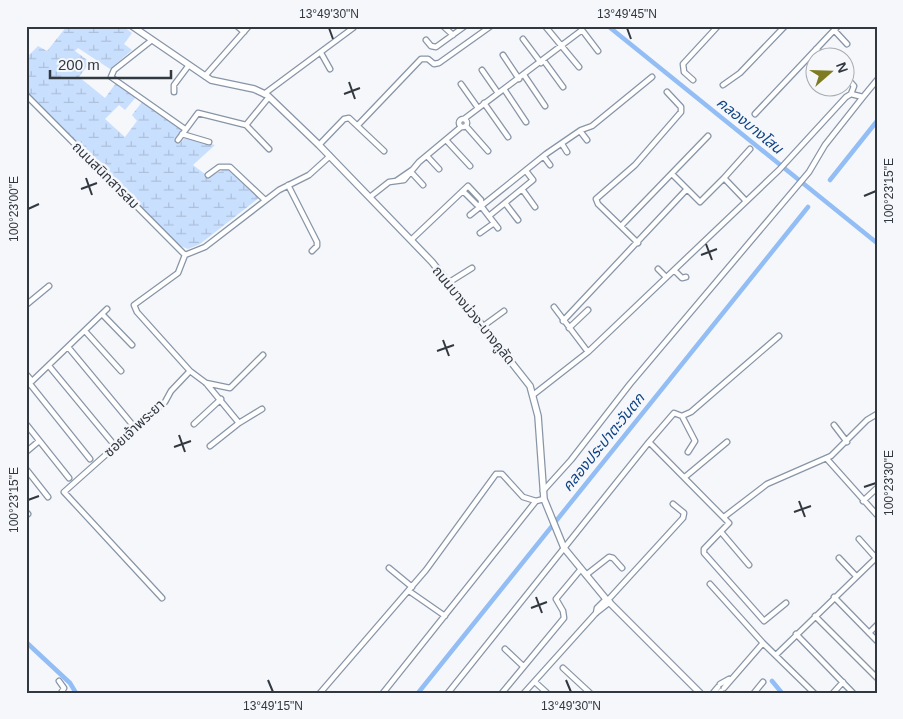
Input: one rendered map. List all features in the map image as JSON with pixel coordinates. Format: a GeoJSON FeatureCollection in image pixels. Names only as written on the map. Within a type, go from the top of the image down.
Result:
{"type":"FeatureCollection","features":[{"type":"Feature","properties":{"kind":"street","name":"ถนนบางม่วง-บางคูลัด"},"geometry":{"type":"LineString","coordinates":[[132,26],[211,80],[254,89],[266,96],[370,196],[448,283],[528,381],[538,416],[545,502],[563,546],[608,600],[700,693]]}},
{"type":"Feature","properties":{"kind":"street"},"geometry":{"type":"LineString","coordinates":[[237,26],[244,32]]}},
{"type":"Feature","properties":{"kind":"street"},"geometry":{"type":"LineString","coordinates":[[205,76],[248,26]]}},
{"type":"Feature","properties":{"kind":"street"},"geometry":{"type":"LineString","coordinates":[[443,26],[453,35]]}},
{"type":"Feature","properties":{"kind":"street"},"geometry":{"type":"LineString","coordinates":[[426,40],[434,47],[465,26]]}},
{"type":"Feature","properties":{"kind":"street"},"geometry":{"type":"LineString","coordinates":[[358,125],[421,60],[428,59],[434,64],[439,63],[491,26]]}},
{"type":"Feature","properties":{"kind":"street"},"geometry":{"type":"LineString","coordinates":[[545,26],[579,67]]}},
{"type":"Feature","properties":{"kind":"street"},"geometry":{"type":"LineString","coordinates":[[693,80],[684,72],[683,64],[718,26]]}},
{"type":"Feature","properties":{"kind":"street"},"geometry":{"type":"LineString","coordinates":[[723,85],[740,73],[785,26]]}},
{"type":"Feature","properties":{"kind":"street"},"geometry":{"type":"LineString","coordinates":[[246,125],[266,96],[353,27]]}},
{"type":"Feature","properties":{"kind":"street"},"geometry":{"type":"LineString","coordinates":[[370,196],[386,184],[404,180],[427,156],[464,127],[467,122],[464,120],[484,103],[542,62],[580,28],[598,51]]}},
{"type":"Feature","properties":{"kind":"street"},"geometry":{"type":"LineString","coordinates":[[817,48],[836,28],[847,44]]}},
{"type":"Feature","properties":{"kind":"street"},"geometry":{"type":"LineString","coordinates":[[524,39],[563,87]]}},
{"type":"Feature","properties":{"kind":"street"},"geometry":{"type":"LineString","coordinates":[[152,40],[111,75],[185,129]]}},
{"type":"Feature","properties":{"kind":"street"},"geometry":{"type":"LineString","coordinates":[[321,53],[330,69]]}},
{"type":"Feature","properties":{"kind":"street"},"geometry":{"type":"LineString","coordinates":[[503,55],[519,78]]}},
{"type":"Feature","properties":{"kind":"street"},"geometry":{"type":"LineString","coordinates":[[755,114],[806,60]]}},
{"type":"Feature","properties":{"kind":"street"},"geometry":{"type":"LineString","coordinates":[[174,92],[174,85],[189,65]]}},
{"type":"Feature","properties":{"kind":"street"},"geometry":{"type":"LineString","coordinates":[[482,70],[498,93]]}},
{"type":"Feature","properties":{"kind":"street"},"geometry":{"type":"LineString","coordinates":[[524,75],[545,106]]}},
{"type":"Feature","properties":{"kind":"street"},"geometry":{"type":"LineString","coordinates":[[470,215],[544,157],[580,131],[592,126],[652,77]]}},
{"type":"Feature","properties":{"kind":"street"},"geometry":{"type":"LineString","coordinates":[[543,491],[571,460],[630,384],[796,188],[809,172],[825,145],[877,80]]}},
{"type":"Feature","properties":{"kind":"street"},"geometry":{"type":"LineString","coordinates":[[461,84],[478,108]]}},
{"type":"Feature","properties":{"kind":"street"},"geometry":{"type":"LineString","coordinates":[[504,89],[526,122]]}},
{"type":"Feature","properties":{"kind":"street"},"geometry":{"type":"LineString","coordinates":[[638,243],[596,202],[596,199],[635,165],[680,112],[681,107],[667,92]]}},
{"type":"Feature","properties":{"kind":"street","name":"ถนนสนิทสารสม"},"geometry":{"type":"LineString","coordinates":[[26,94],[185,256]]}},
{"type":"Feature","properties":{"kind":"street"},"geometry":{"type":"LineString","coordinates":[[856,95],[863,97]]}},
{"type":"Feature","properties":{"kind":"street"},"geometry":{"type":"LineString","coordinates":[[533,395],[588,352],[779,170],[846,98]]}},
{"type":"Feature","properties":{"kind":"street"},"geometry":{"type":"LineString","coordinates":[[484,103],[508,137]]}},
{"type":"Feature","properties":{"kind":"street"},"geometry":{"type":"LineString","coordinates":[[178,140],[198,113],[201,112],[246,125],[269,149]]}},
{"type":"Feature","properties":{"kind":"street"},"geometry":{"type":"LineString","coordinates":[[319,145],[346,118],[352,119],[384,151]]}},
{"type":"Feature","properties":{"kind":"street"},"geometry":{"type":"LineString","coordinates":[[464,127],[488,151]]}},
{"type":"Feature","properties":{"kind":"street"},"geometry":{"type":"LineString","coordinates":[[580,131],[587,140]]}},
{"type":"Feature","properties":{"kind":"street"},"geometry":{"type":"LineString","coordinates":[[182,134],[209,142]]}},
{"type":"Feature","properties":{"kind":"street"},"geometry":{"type":"LineString","coordinates":[[620,226],[708,136]]}},
{"type":"Feature","properties":{"kind":"street"},"geometry":{"type":"LineString","coordinates":[[446,140],[470,166]]}},
{"type":"Feature","properties":{"kind":"street"},"geometry":{"type":"LineString","coordinates":[[562,144],[567,152]]}},
{"type":"Feature","properties":{"kind":"street"},"geometry":{"type":"LineString","coordinates":[[672,174],[700,202],[750,149]]}},
{"type":"Feature","properties":{"kind":"street"},"geometry":{"type":"LineString","coordinates":[[239,424],[206,383],[190,371],[134,307],[135,304],[178,273],[185,256],[205,246],[265,200],[288,185],[309,175],[330,156]]}},
{"type":"Feature","properties":{"kind":"street"},"geometry":{"type":"LineString","coordinates":[[427,156],[439,170]]}},
{"type":"Feature","properties":{"kind":"street"},"geometry":{"type":"LineString","coordinates":[[544,157],[550,165]]}},
{"type":"Feature","properties":{"kind":"street"},"geometry":{"type":"LineString","coordinates":[[208,176],[219,167],[230,166],[265,200]]}},
{"type":"Feature","properties":{"kind":"street"},"geometry":{"type":"LineString","coordinates":[[411,171],[423,185]]}},
{"type":"Feature","properties":{"kind":"street"},"geometry":{"type":"LineString","coordinates":[[489,216],[533,180],[526,171]]}},
{"type":"Feature","properties":{"kind":"street"},"geometry":{"type":"LineString","coordinates":[[724,178],[746,201]]}},
{"type":"Feature","properties":{"kind":"street"},"geometry":{"type":"LineString","coordinates":[[288,185],[317,242],[317,246],[312,251]]}},
{"type":"Feature","properties":{"kind":"street"},"geometry":{"type":"LineString","coordinates":[[411,240],[468,186],[480,200],[481,206]]}},
{"type":"Feature","properties":{"kind":"street"},"geometry":{"type":"LineString","coordinates":[[522,189],[535,207]]}},
{"type":"Feature","properties":{"kind":"street"},"geometry":{"type":"LineString","coordinates":[[564,321],[686,190]]}},
{"type":"Feature","properties":{"kind":"street"},"geometry":{"type":"LineString","coordinates":[[463,191],[477,205],[481,206],[498,228]]}},
{"type":"Feature","properties":{"kind":"street"},"geometry":{"type":"LineString","coordinates":[[505,203],[518,220]]}},
{"type":"Feature","properties":{"kind":"street"},"geometry":{"type":"LineString","coordinates":[[480,233],[494,223]]}},
{"type":"Feature","properties":{"kind":"street"},"geometry":{"type":"LineString","coordinates":[[448,283],[472,268]]}},
{"type":"Feature","properties":{"kind":"street"},"geometry":{"type":"LineString","coordinates":[[658,269],[666,277]]}},
{"type":"Feature","properties":{"kind":"street"},"geometry":{"type":"LineString","coordinates":[[674,270],[682,278],[686,277]]}},
{"type":"Feature","properties":{"kind":"street"},"geometry":{"type":"LineString","coordinates":[[26,305],[49,286]]}},
{"type":"Feature","properties":{"kind":"street"},"geometry":{"type":"LineString","coordinates":[[29,384],[107,308]]}},
{"type":"Feature","properties":{"kind":"street"},"geometry":{"type":"LineString","coordinates":[[554,308],[588,352]]}},
{"type":"Feature","properties":{"kind":"street"},"geometry":{"type":"LineString","coordinates":[[482,327],[504,310]]}},
{"type":"Feature","properties":{"kind":"street"},"geometry":{"type":"LineString","coordinates":[[569,328],[588,310]]}},
{"type":"Feature","properties":{"kind":"street"},"geometry":{"type":"LineString","coordinates":[[102,314],[132,345]]}},
{"type":"Feature","properties":{"kind":"street"},"geometry":{"type":"LineString","coordinates":[[85,331],[121,371]]}},
{"type":"Feature","properties":{"kind":"street"},"geometry":{"type":"LineString","coordinates":[[682,416],[707,399],[778,336]]}},
{"type":"Feature","properties":{"kind":"street"},"geometry":{"type":"LineString","coordinates":[[68,347],[131,423]]}},
{"type":"Feature","properties":{"kind":"street"},"geometry":{"type":"LineString","coordinates":[[206,383],[230,388],[263,356]]}},
{"type":"Feature","properties":{"kind":"street"},"geometry":{"type":"LineString","coordinates":[[49,366],[111,441]]}},
{"type":"Feature","properties":{"kind":"street","name":"ซอยเจ้าพระยา"},"geometry":{"type":"LineString","coordinates":[[162,598],[64,492],[165,402],[171,391],[190,371]]}},
{"type":"Feature","properties":{"kind":"street"},"geometry":{"type":"LineString","coordinates":[[26,374],[29,384],[90,459]]}},
{"type":"Feature","properties":{"kind":"street"},"geometry":{"type":"LineString","coordinates":[[194,424],[221,400]]}},
{"type":"Feature","properties":{"kind":"street"},"geometry":{"type":"LineString","coordinates":[[210,446],[262,409]]}},
{"type":"Feature","properties":{"kind":"street"},"geometry":{"type":"LineString","coordinates":[[448,693],[563,546],[674,413],[682,416],[695,437],[694,444],[688,452]]}},
{"type":"Feature","properties":{"kind":"street"},"geometry":{"type":"LineString","coordinates":[[724,517],[767,484],[827,459],[847,442],[867,420],[877,413]]}},
{"type":"Feature","properties":{"kind":"street"},"geometry":{"type":"LineString","coordinates":[[26,424],[69,478]]}},
{"type":"Feature","properties":{"kind":"street"},"geometry":{"type":"LineString","coordinates":[[834,425],[847,442]]}},
{"type":"Feature","properties":{"kind":"street"},"geometry":{"type":"LineString","coordinates":[[26,452],[39,441]]}},
{"type":"Feature","properties":{"kind":"street"},"geometry":{"type":"LineString","coordinates":[[649,442],[685,476],[729,524],[704,549],[704,553],[764,621],[786,603]]}},
{"type":"Feature","properties":{"kind":"street"},"geometry":{"type":"LineString","coordinates":[[685,476],[727,442]]}},
{"type":"Feature","properties":{"kind":"street"},"geometry":{"type":"LineString","coordinates":[[827,459],[876,514]]}},
{"type":"Feature","properties":{"kind":"street"},"geometry":{"type":"LineString","coordinates":[[26,468],[48,497]]}},
{"type":"Feature","properties":{"kind":"street"},"geometry":{"type":"LineString","coordinates":[[320,693],[410,589],[498,473],[502,474],[523,497],[545,502]]}},
{"type":"Feature","properties":{"kind":"street"},"geometry":{"type":"LineString","coordinates":[[864,501],[877,488]]}},
{"type":"Feature","properties":{"kind":"street"},"geometry":{"type":"LineString","coordinates":[[383,693],[536,501]]}},
{"type":"Feature","properties":{"kind":"street"},"geometry":{"type":"LineString","coordinates":[[524,693],[683,518],[684,514],[673,504]]}},
{"type":"Feature","properties":{"kind":"street"},"geometry":{"type":"LineString","coordinates":[[721,532],[749,564]]}},
{"type":"Feature","properties":{"kind":"street"},"geometry":{"type":"LineString","coordinates":[[776,655],[876,558],[859,539]]}},
{"type":"Feature","properties":{"kind":"street"},"geometry":{"type":"LineString","coordinates":[[586,575],[609,557],[613,558],[622,568]]}},
{"type":"Feature","properties":{"kind":"street"},"geometry":{"type":"LineString","coordinates":[[839,558],[856,576]]}},
{"type":"Feature","properties":{"kind":"street"},"geometry":{"type":"LineString","coordinates":[[389,568],[410,589],[445,616]]}},
{"type":"Feature","properties":{"kind":"street"},"geometry":{"type":"LineString","coordinates":[[502,693],[564,618],[563,611],[556,599],[581,569]]}},
{"type":"Feature","properties":{"kind":"street"},"geometry":{"type":"LineString","coordinates":[[710,584],[763,643],[814,693]]}},
{"type":"Feature","properties":{"kind":"street"},"geometry":{"type":"LineString","coordinates":[[834,597],[877,641]]}},
{"type":"Feature","properties":{"kind":"street"},"geometry":{"type":"LineString","coordinates":[[815,616],[877,678]]}},
{"type":"Feature","properties":{"kind":"street"},"geometry":{"type":"LineString","coordinates":[[869,632],[877,625]]}},
{"type":"Feature","properties":{"kind":"street"},"geometry":{"type":"LineString","coordinates":[[796,634],[853,693]]}},
{"type":"Feature","properties":{"kind":"street"},"geometry":{"type":"LineString","coordinates":[[713,693],[729,680],[763,643]]}},
{"type":"Feature","properties":{"kind":"street"},"geometry":{"type":"LineString","coordinates":[[505,650],[523,666]]}},
{"type":"Feature","properties":{"kind":"street"},"geometry":{"type":"LineString","coordinates":[[563,668],[590,693]]}},
{"type":"Feature","properties":{"kind":"street"},"geometry":{"type":"LineString","coordinates":[[59,681],[64,688],[61,693]]}},
{"type":"Feature","properties":{"kind":"street"},"geometry":{"type":"LineString","coordinates":[[535,682],[547,693]]}},
{"type":"Feature","properties":{"kind":"street"},"geometry":{"type":"LineString","coordinates":[[754,693],[763,682]]}},
{"type":"Feature","properties":{"kind":"street"},"geometry":{"type":"LineString","coordinates":[[833,693],[843,682]]}},
{"type":"Feature","properties":{"kind":"green space"},"geometry":{"type":"Polygon","coordinates":[[[67,26],[123,26],[132,33],[124,44],[132,50],[110,69],[78,48],[75,51],[90,62],[79,77],[105,98],[116,83],[136,97],[125,110],[119,105],[105,119],[125,137],[137,121],[132,115],[142,102],[182,130],[174,140],[179,144],[185,138],[215,145],[193,165],[209,177],[227,168],[260,197],[200,244],[188,249],[178,245],[26,92],[26,58],[38,46],[47,51],[67,26]]]}},
{"type":"Feature","properties":{"kind":"waterway","name":"คลองบางโสน"},"geometry":{"type":"LineString","coordinates":[[608,26],[877,243]]}},
{"type":"Feature","properties":{"kind":"waterway","name":"คลองประปาตะวันตก"},"geometry":{"type":"LineString","coordinates":[[830,180],[877,121]]}},
{"type":"Feature","properties":{"kind":"waterway","name":"คลองประปาตะวันตก"},"geometry":{"type":"LineString","coordinates":[[418,693],[808,207]]}},
{"type":"Feature","properties":{"kind":"waterway"},"geometry":{"type":"LineString","coordinates":[[26,642],[70,683],[76,693]]}},
{"type":"Feature","properties":{"kind":"waterway"},"geometry":{"type":"LineString","coordinates":[[772,681],[782,693]]}}]}
